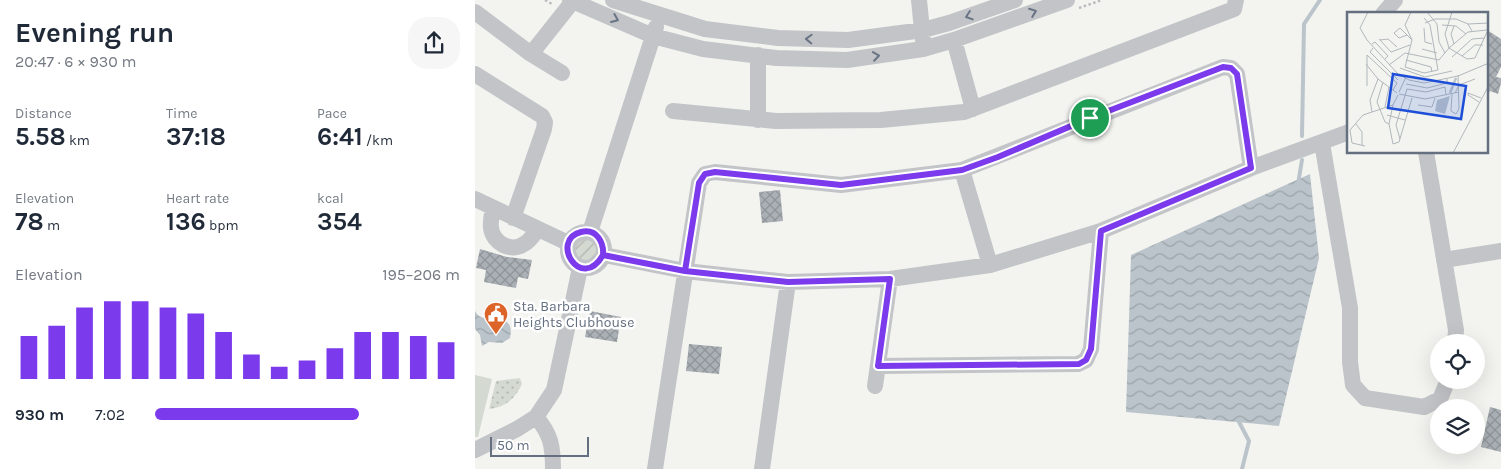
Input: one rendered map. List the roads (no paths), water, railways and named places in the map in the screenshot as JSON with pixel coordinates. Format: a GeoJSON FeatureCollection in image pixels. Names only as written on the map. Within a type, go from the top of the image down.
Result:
{"type":"FeatureCollection","features":[{"type":"Feature","properties":{"kind":"street"},"geometry":{"type":"LineString","coordinates":[[613,0],[705,29],[778,38],[848,40],[923,30],[1015,0]]}},
{"type":"Feature","properties":{"kind":"street"},"geometry":{"type":"LineString","coordinates":[[919,0],[923,30],[923,49]]}},
{"type":"Feature","properties":{"kind":"street"},"geometry":{"type":"LineString","coordinates":[[531,54],[571,1],[653,36],[703,48],[776,58],[847,60],[923,49],[955,40],[1067,0]]}},
{"type":"Feature","properties":{"kind":"street"},"geometry":{"type":"LineString","coordinates":[[673,110],[776,121],[881,120],[964,112],[1234,8],[1236,0]]}},
{"type":"Feature","properties":{"kind":"street"},"geometry":{"type":"LineString","coordinates":[[1385,12],[1396,0]]}},
{"type":"Feature","properties":{"kind":"street"},"geometry":{"type":"LineString","coordinates":[[475,12],[531,54],[562,73]]}},
{"type":"Feature","properties":{"kind":"street"},"geometry":{"type":"LineString","coordinates":[[590,232],[659,14]]}},
{"type":"Feature","properties":{"kind":"street"},"geometry":{"type":"LineString","coordinates":[[955,40],[973,109]]}},
{"type":"Feature","properties":{"kind":"street"},"geometry":{"type":"LineString","coordinates":[[758,56],[758,120]]}},
{"type":"Feature","properties":{"kind":"street"},"geometry":{"type":"LineString","coordinates":[[655,469],[699,183],[705,174],[715,172],[841,185],[962,170],[1223,67],[1231,68],[1237,74],[1251,168]]}},
{"type":"Feature","properties":{"kind":"street"},"geometry":{"type":"LineString","coordinates":[[475,74],[542,116],[545,122],[513,218]]}},
{"type":"Feature","properties":{"kind":"street"},"geometry":{"type":"LineString","coordinates":[[603,255],[685,271],[788,282],[890,279],[990,264],[1101,231],[1251,168],[1347,133]]}},
{"type":"Feature","properties":{"kind":"street"},"geometry":{"type":"LineString","coordinates":[[1322,143],[1351,308],[1350,362],[1353,385],[1365,398],[1424,407],[1440,399],[1444,389]]}},
{"type":"Feature","properties":{"kind":"street"},"geometry":{"type":"LineString","coordinates":[[1426,154],[1456,334]]}},
{"type":"Feature","properties":{"kind":"street"},"geometry":{"type":"LineString","coordinates":[[962,170],[990,264]]}},
{"type":"Feature","properties":{"kind":"street"},"geometry":{"type":"LineString","coordinates":[[475,198],[568,243]]}},
{"type":"Feature","properties":{"kind":"street"},"geometry":{"type":"LineString","coordinates":[[493,208],[491,229],[495,240],[502,244],[511,248],[524,244],[538,229]]}},
{"type":"Feature","properties":{"kind":"street"},"geometry":{"type":"LineString","coordinates":[[878,366],[1079,364],[1086,360],[1091,349],[1101,231]]}},
{"type":"Feature","properties":{"kind":"street"},"geometry":{"type":"LineString","coordinates":[[581,232],[590,232],[599,237],[604,245],[603,255],[599,264],[590,268],[581,268],[569,258],[567,253],[568,243],[573,236],[581,232]]}},
{"type":"Feature","properties":{"kind":"street"},"geometry":{"type":"LineString","coordinates":[[1444,260],[1501,251]]}},
{"type":"Feature","properties":{"kind":"street"},"geometry":{"type":"LineString","coordinates":[[475,450],[517,429],[536,417],[554,390],[581,268]]}},
{"type":"Feature","properties":{"kind":"street"},"geometry":{"type":"LineString","coordinates":[[875,386],[890,279]]}},
{"type":"Feature","properties":{"kind":"street"},"geometry":{"type":"LineString","coordinates":[[762,469],[788,282]]}},
{"type":"Feature","properties":{"kind":"street"},"geometry":{"type":"LineString","coordinates":[[536,417],[543,426],[553,448],[553,469]]}},
{"type":"Feature","properties":{"kind":"water"},"geometry":{"type":"Polygon","coordinates":[[[1310,174],[1319,258],[1279,426],[1126,412],[1131,255],[1310,174]]]}},
{"type":"Feature","properties":{"kind":"water"},"geometry":{"type":"Polygon","coordinates":[[[475,311],[479,316],[508,323],[511,329],[510,338],[502,343],[489,342],[482,346],[480,335],[475,329],[475,311]]]}},
{"type":"Feature","properties":{"kind":"waterway"},"geometry":{"type":"LineString","coordinates":[[1302,136],[1304,24],[1320,0]]}},
{"type":"Feature","properties":{"kind":"waterway"},"geometry":{"type":"LineString","coordinates":[[1298,184],[1302,160]]}},
{"type":"Feature","properties":{"kind":"waterway"},"geometry":{"type":"LineString","coordinates":[[1238,420],[1249,441],[1242,469]]}},
{"type":"Feature","properties":{"kind":"place","name":"Sta. Barbara Heights Clubhouse"},"geometry":{"type":"Point","coordinates":[496,335]}}]}
